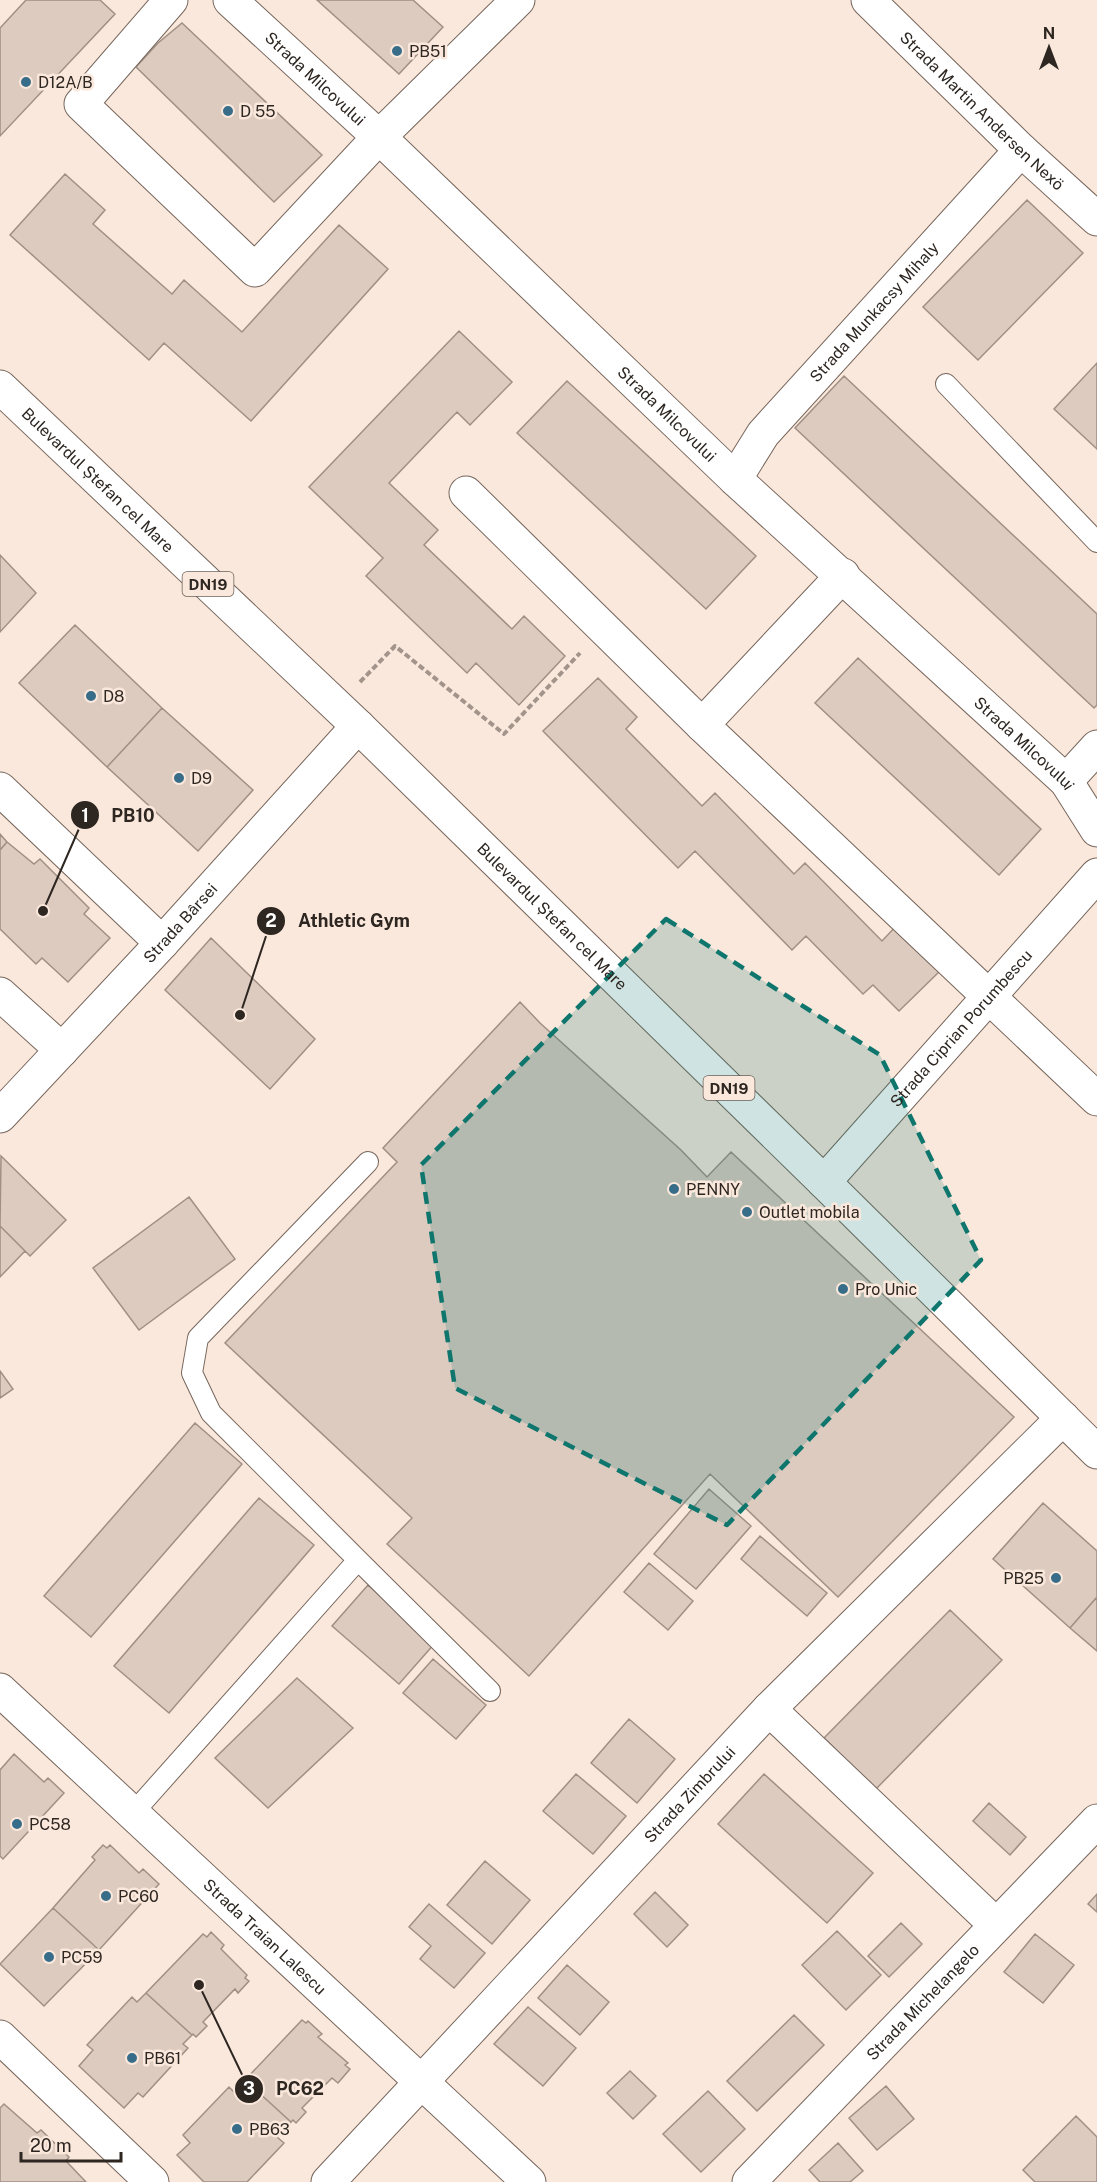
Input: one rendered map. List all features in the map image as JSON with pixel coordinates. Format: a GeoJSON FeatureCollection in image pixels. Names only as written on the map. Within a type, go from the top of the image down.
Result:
{"type":"FeatureCollection","features":[{"type":"Feature","properties":{"kind":"street"},"geometry":{"type":"LineString","coordinates":[[171,0],[81,104],[255,270],[379,137],[518,0]]}},
{"type":"Feature","properties":{"kind":"street","name":"Strada Milcovului"},"geometry":{"type":"LineString","coordinates":[[230,0],[379,137],[735,479],[843,575],[1066,781],[1097,830]]}},
{"type":"Feature","properties":{"kind":"street","name":"Strada Martin Andersen Nexö"},"geometry":{"type":"LineString","coordinates":[[868,0],[1021,150],[1097,219]]}},
{"type":"Feature","properties":{"kind":"street","name":"Strada Munkacsy Mihaly"},"geometry":{"type":"LineString","coordinates":[[735,479],[763,434],[1021,150]]}},
{"type":"Feature","properties":{"kind":"street","name":"Bulevardul Ștefan cel Mare"},"geometry":{"type":"LineString","coordinates":[[0,387],[358,726],[1097,1452]]}},
{"type":"Feature","properties":{"kind":"street"},"geometry":{"type":"LineString","coordinates":[[466,493],[702,725],[991,996],[1097,1099]]}},
{"type":"Feature","properties":{"kind":"street"},"geometry":{"type":"LineString","coordinates":[[702,725],[843,575]]}},
{"type":"Feature","properties":{"kind":"street","name":"Strada Bârsei"},"geometry":{"type":"LineString","coordinates":[[0,1116],[162,943],[358,726]]}},
{"type":"Feature","properties":{"kind":"street"},"geometry":{"type":"LineString","coordinates":[[1066,781],[1097,747]]}},
{"type":"Feature","properties":{"kind":"street"},"geometry":{"type":"LineString","coordinates":[[0,789],[162,943]]}},
{"type":"Feature","properties":{"kind":"street","name":"Strada Ciprian Porumbescu"},"geometry":{"type":"LineString","coordinates":[[824,1182],[1097,875]]}},
{"type":"Feature","properties":{"kind":"street"},"geometry":{"type":"LineString","coordinates":[[0,994],[62,1050]]}},
{"type":"Feature","properties":{"kind":"street","name":"Strada Zimbrului"},"geometry":{"type":"LineString","coordinates":[[328,2182],[769,1709],[1063,1418]]}},
{"type":"Feature","properties":{"kind":"street","name":"Strada Traian Lalescu"},"geometry":{"type":"LineString","coordinates":[[0,1690],[422,2080],[529,2182]]}},
{"type":"Feature","properties":{"kind":"street"},"geometry":{"type":"LineString","coordinates":[[769,1709],[996,1925]]}},
{"type":"Feature","properties":{"kind":"street","name":"Strada Michelangelo"},"geometry":{"type":"LineString","coordinates":[[749,2182],[1097,1821]]}},
{"type":"Feature","properties":{"kind":"street"},"geometry":{"type":"LineString","coordinates":[[0,2037],[152,2182]]}},
{"type":"Feature","properties":{"kind":"lane"},"geometry":{"type":"LineString","coordinates":[[946,384],[1097,542]]}},
{"type":"Feature","properties":{"kind":"lane"},"geometry":{"type":"LineString","coordinates":[[368,1162],[198,1338],[192,1373],[211,1413],[490,1691]]}},
{"type":"Feature","properties":{"kind":"lane"},"geometry":{"type":"LineString","coordinates":[[133,1813],[358,1560]]}},
{"type":"Feature","properties":{"kind":"path"},"geometry":{"type":"LineString","coordinates":[[360,683],[395,646],[504,734],[603,628]]}},
{"type":"Feature","properties":{"kind":"highlighted area"},"geometry":{"type":"Polygon","coordinates":[[[666,919],[880,1055],[981,1260],[727,1525],[455,1388],[421,1165],[666,919]]]}},
{"type":"Feature","properties":{"kind":"building","name":"D12A/B"},"geometry":{"type":"Polygon","coordinates":[[[26,0],[100,0],[115,14],[0,136],[0,28],[26,0]]]}},
{"type":"Feature","properties":{"kind":"building","name":"PB51"},"geometry":{"type":"Polygon","coordinates":[[[317,0],[413,0],[443,27],[399,74],[317,0]]]}},
{"type":"Feature","properties":{"kind":"building","name":"D 55"},"geometry":{"type":"Polygon","coordinates":[[[182,23],[322,155],[274,202],[136,67],[158,43],[182,23]]]}},
{"type":"Feature","properties":{"kind":"building"},"geometry":{"type":"Polygon","coordinates":[[[65,174],[105,210],[93,224],[172,294],[184,280],[242,332],[339,225],[388,269],[251,421],[164,343],[149,360],[10,235],[65,174]]]}},
{"type":"Feature","properties":{"kind":"building"},"geometry":{"type":"Polygon","coordinates":[[[1027,200],[1083,253],[978,360],[923,307],[1027,200]]]}},
{"type":"Feature","properties":{"kind":"building"},"geometry":{"type":"Polygon","coordinates":[[[459,331],[512,382],[470,425],[457,412],[389,483],[438,530],[424,545],[512,629],[524,616],[565,656],[519,705],[476,663],[467,673],[366,576],[383,558],[309,487],[459,331]]]}},
{"type":"Feature","properties":{"kind":"building"},"geometry":{"type":"Polygon","coordinates":[[[1097,363],[1097,449],[1054,409],[1097,363]]]}},
{"type":"Feature","properties":{"kind":"building"},"geometry":{"type":"Polygon","coordinates":[[[844,376],[1097,614],[1097,705],[1094,708],[795,428],[844,376]]]}},
{"type":"Feature","properties":{"kind":"building"},"geometry":{"type":"Polygon","coordinates":[[[567,381],[756,556],[706,609],[517,433],[567,381]]]}},
{"type":"Feature","properties":{"kind":"building"},"geometry":{"type":"Polygon","coordinates":[[[0,555],[36,593],[0,632],[0,555]]]}},
{"type":"Feature","properties":{"kind":"building","name":"D8"},"geometry":{"type":"Polygon","coordinates":[[[75,625],[162,708],[107,767],[19,683],[75,625]]]}},
{"type":"Feature","properties":{"kind":"building"},"geometry":{"type":"Polygon","coordinates":[[[858,658],[1041,829],[999,875],[815,703],[858,658]]]}},
{"type":"Feature","properties":{"kind":"building"},"geometry":{"type":"Polygon","coordinates":[[[598,678],[637,717],[626,729],[702,806],[715,793],[794,874],[805,863],[882,941],[898,924],[942,969],[899,1011],[873,985],[863,994],[806,936],[792,950],[695,851],[678,868],[543,731],[598,678]]]}},
{"type":"Feature","properties":{"kind":"building","name":"D9"},"geometry":{"type":"Polygon","coordinates":[[[162,708],[253,790],[198,851],[107,767],[162,708]]]}},
{"type":"Feature","properties":{"kind":"building"},"geometry":{"type":"Polygon","coordinates":[[[0,834],[7,842],[0,850],[0,834]]]}},
{"type":"Feature","properties":{"kind":"building"},"geometry":{"type":"Polygon","coordinates":[[[7,842],[34,864],[40,859],[89,908],[84,914],[110,938],[68,982],[42,958],[36,964],[0,929],[0,850],[7,842]]]}},
{"type":"Feature","properties":{"kind":"building"},"geometry":{"type":"Polygon","coordinates":[[[211,938],[315,1039],[270,1089],[165,990],[211,938]]]}},
{"type":"Feature","properties":{"kind":"building"},"geometry":{"type":"Polygon","coordinates":[[[520,1002],[540,1023],[681,1150],[707,1177],[731,1152],[1014,1417],[838,1597],[710,1474],[529,1676],[387,1544],[412,1518],[225,1343],[397,1162],[383,1148],[520,1002]]]}},
{"type":"Feature","properties":{"kind":"building"},"geometry":{"type":"Polygon","coordinates":[[[1,1156],[66,1220],[30,1256],[0,1226],[1,1156]]]}},
{"type":"Feature","properties":{"kind":"building"},"geometry":{"type":"Polygon","coordinates":[[[189,1197],[235,1259],[139,1330],[93,1268],[189,1197]]]}},
{"type":"Feature","properties":{"kind":"building"},"geometry":{"type":"Polygon","coordinates":[[[0,1226],[25,1251],[0,1277],[0,1226]]]}},
{"type":"Feature","properties":{"kind":"building"},"geometry":{"type":"Polygon","coordinates":[[[0,1371],[13,1389],[0,1398],[0,1371]]]}},
{"type":"Feature","properties":{"kind":"building"},"geometry":{"type":"Polygon","coordinates":[[[195,1423],[242,1464],[91,1637],[44,1596],[195,1423]]]}},
{"type":"Feature","properties":{"kind":"building"},"geometry":{"type":"Polygon","coordinates":[[[709,1489],[751,1526],[696,1589],[654,1554],[709,1489]]]}},
{"type":"Feature","properties":{"kind":"building"},"geometry":{"type":"Polygon","coordinates":[[[259,1498],[314,1545],[169,1713],[114,1666],[259,1498]]]}},
{"type":"Feature","properties":{"kind":"building","name":"PB25"},"geometry":{"type":"Polygon","coordinates":[[[1043,1503],[1097,1551],[1097,1597],[1070,1628],[993,1559],[1043,1503]]]}},
{"type":"Feature","properties":{"kind":"building"},"geometry":{"type":"Polygon","coordinates":[[[760,1536],[827,1593],[807,1616],[741,1559],[760,1536]]]}},
{"type":"Feature","properties":{"kind":"building"},"geometry":{"type":"Polygon","coordinates":[[[649,1563],[693,1601],[668,1630],[624,1592],[649,1563]]]}},
{"type":"Feature","properties":{"kind":"building"},"geometry":{"type":"Polygon","coordinates":[[[368,1585],[435,1643],[399,1684],[332,1626],[368,1585]]]}},
{"type":"Feature","properties":{"kind":"building"},"geometry":{"type":"Polygon","coordinates":[[[1097,1597],[1097,1651],[1070,1628],[1097,1597]]]}},
{"type":"Feature","properties":{"kind":"building"},"geometry":{"type":"Polygon","coordinates":[[[950,1610],[1002,1660],[876,1789],[824,1738],[950,1610]]]}},
{"type":"Feature","properties":{"kind":"building"},"geometry":{"type":"Polygon","coordinates":[[[433,1659],[486,1705],[456,1739],[403,1693],[433,1659]]]}},
{"type":"Feature","properties":{"kind":"building"},"geometry":{"type":"Polygon","coordinates":[[[297,1678],[353,1728],[268,1808],[215,1758],[297,1678]]]}},
{"type":"Feature","properties":{"kind":"building"},"geometry":{"type":"Polygon","coordinates":[[[629,1719],[675,1759],[637,1803],[591,1763],[629,1719]]]}},
{"type":"Feature","properties":{"kind":"building","name":"PC58"},"geometry":{"type":"Polygon","coordinates":[[[14,1754],[44,1782],[48,1778],[64,1793],[3,1859],[0,1856],[0,1770],[14,1754]]]}},
{"type":"Feature","properties":{"kind":"building"},"geometry":{"type":"Polygon","coordinates":[[[576,1774],[626,1816],[593,1854],[543,1811],[576,1774]]]}},
{"type":"Feature","properties":{"kind":"building"},"geometry":{"type":"Polygon","coordinates":[[[764,1774],[873,1873],[827,1923],[718,1824],[764,1774]]]}},
{"type":"Feature","properties":{"kind":"building"},"geometry":{"type":"Polygon","coordinates":[[[989,1803],[1026,1837],[1010,1855],[973,1821],[989,1803]]]}},
{"type":"Feature","properties":{"kind":"building","name":"PC60"},"geometry":{"type":"Polygon","coordinates":[[[103,1845],[107,1848],[110,1845],[139,1873],[143,1869],[159,1884],[99,1950],[53,1908],[95,1860],[92,1857],[103,1845]]]}},
{"type":"Feature","properties":{"kind":"building"},"geometry":{"type":"Polygon","coordinates":[[[485,1861],[530,1900],[492,1944],[447,1905],[485,1861]]]}},
{"type":"Feature","properties":{"kind":"building"},"geometry":{"type":"Polygon","coordinates":[[[655,1892],[688,1925],[667,1947],[634,1914],[655,1892]]]}},
{"type":"Feature","properties":{"kind":"building"},"geometry":{"type":"Polygon","coordinates":[[[1097,1894],[1097,1912],[1088,1904],[1097,1894]]]}},
{"type":"Feature","properties":{"kind":"building"},"geometry":{"type":"Polygon","coordinates":[[[429,1904],[485,1953],[454,1988],[420,1959],[431,1946],[409,1927],[429,1904]]]}},
{"type":"Feature","properties":{"kind":"building","name":"PC59"},"geometry":{"type":"Polygon","coordinates":[[[53,1908],[99,1950],[44,2006],[0,1964],[53,1908]]]}},
{"type":"Feature","properties":{"kind":"building"},"geometry":{"type":"Polygon","coordinates":[[[901,1923],[922,1944],[889,1977],[868,1956],[901,1923]]]}},
{"type":"Feature","properties":{"kind":"building"},"geometry":{"type":"Polygon","coordinates":[[[837,1931],[881,1975],[846,2010],[802,1965],[837,1931]]]}},
{"type":"Feature","properties":{"kind":"building"},"geometry":{"type":"Polygon","coordinates":[[[211,1932],[224,1945],[221,1949],[247,1975],[245,1978],[249,1981],[238,1993],[235,1989],[203,2022],[207,2026],[196,2037],[146,1993],[203,1934],[207,1937],[211,1932]]]}},
{"type":"Feature","properties":{"kind":"building"},"geometry":{"type":"Polygon","coordinates":[[[1035,1934],[1074,1965],[1043,2003],[1004,1972],[1035,1934]]]}},
{"type":"Feature","properties":{"kind":"building"},"geometry":{"type":"Polygon","coordinates":[[[567,1965],[609,2002],[580,2035],[538,1998],[567,1965]]]}},
{"type":"Feature","properties":{"kind":"building","name":"PB61"},"geometry":{"type":"Polygon","coordinates":[[[146,1993],[192,2035],[183,2044],[188,2048],[143,2097],[138,2093],[124,2108],[79,2066],[93,2050],[87,2045],[132,1997],[137,2002],[146,1993]]]}},
{"type":"Feature","properties":{"kind":"building"},"geometry":{"type":"Polygon","coordinates":[[[528,2007],[576,2048],[543,2086],[494,2044],[528,2007]]]}},
{"type":"Feature","properties":{"kind":"building"},"geometry":{"type":"Polygon","coordinates":[[[794,2015],[824,2045],[757,2111],[727,2081],[794,2015]]]}},
{"type":"Feature","properties":{"kind":"building"},"geometry":{"type":"Polygon","coordinates":[[[302,2020],[306,2023],[308,2021],[322,2034],[318,2037],[348,2063],[345,2065],[350,2069],[338,2083],[332,2078],[302,2108],[306,2112],[296,2123],[293,2120],[291,2122],[245,2080],[302,2020]]]}},
{"type":"Feature","properties":{"kind":"building"},"geometry":{"type":"Polygon","coordinates":[[[630,2071],[656,2096],[633,2119],[607,2093],[630,2071]]]}},
{"type":"Feature","properties":{"kind":"building","name":"PB63"},"geometry":{"type":"Polygon","coordinates":[[[245,2080],[291,2122],[277,2137],[284,2143],[247,2182],[204,2182],[177,2155],[190,2143],[183,2135],[229,2087],[234,2092],[245,2080]]]}},
{"type":"Feature","properties":{"kind":"building"},"geometry":{"type":"Polygon","coordinates":[[[886,2086],[914,2119],[877,2150],[849,2118],[886,2086]]]}},
{"type":"Feature","properties":{"kind":"building"},"geometry":{"type":"Polygon","coordinates":[[[708,2091],[745,2129],[701,2172],[663,2134],[708,2091]]]}},
{"type":"Feature","properties":{"kind":"building"},"geometry":{"type":"Polygon","coordinates":[[[4,2104],[37,2133],[41,2130],[69,2157],[66,2161],[86,2182],[0,2182],[0,2108],[4,2104]]]}},
{"type":"Feature","properties":{"kind":"building"},"geometry":{"type":"Polygon","coordinates":[[[1076,2116],[1097,2137],[1097,2182],[1035,2182],[1023,2170],[1076,2116]]]}},
{"type":"Feature","properties":{"kind":"building"},"geometry":{"type":"Polygon","coordinates":[[[838,2143],[863,2171],[850,2182],[820,2182],[809,2170],[838,2143]]]}},
{"type":"Feature","properties":{"kind":"place","name":"PB51"},"geometry":{"type":"Point","coordinates":[397,51]}},
{"type":"Feature","properties":{"kind":"place","name":"D12A/B"},"geometry":{"type":"Point","coordinates":[26,82]}},
{"type":"Feature","properties":{"kind":"place","name":"D 55"},"geometry":{"type":"Point","coordinates":[228,111]}},
{"type":"Feature","properties":{"kind":"place","name":"D8"},"geometry":{"type":"Point","coordinates":[91,696]}},
{"type":"Feature","properties":{"kind":"place","name":"D9"},"geometry":{"type":"Point","coordinates":[179,778]}},
{"type":"Feature","properties":{"kind":"place","name":"PB10"},"geometry":{"type":"Point","coordinates":[43,911]}},
{"type":"Feature","properties":{"kind":"place","name":"Athletic Gym"},"geometry":{"type":"Point","coordinates":[240,1015]}},
{"type":"Feature","properties":{"kind":"place","name":"PENNY"},"geometry":{"type":"Point","coordinates":[674,1189]}},
{"type":"Feature","properties":{"kind":"place","name":"Outlet mobila"},"geometry":{"type":"Point","coordinates":[747,1212]}},
{"type":"Feature","properties":{"kind":"place","name":"Pro Unic"},"geometry":{"type":"Point","coordinates":[843,1289]}},
{"type":"Feature","properties":{"kind":"place","name":"PB25"},"geometry":{"type":"Point","coordinates":[1056,1578]}},
{"type":"Feature","properties":{"kind":"place","name":"PC58"},"geometry":{"type":"Point","coordinates":[17,1824]}},
{"type":"Feature","properties":{"kind":"place","name":"PC60"},"geometry":{"type":"Point","coordinates":[106,1896]}},
{"type":"Feature","properties":{"kind":"place","name":"PC59"},"geometry":{"type":"Point","coordinates":[49,1957]}},
{"type":"Feature","properties":{"kind":"place","name":"PC62"},"geometry":{"type":"Point","coordinates":[199,1985]}},
{"type":"Feature","properties":{"kind":"place","name":"PB61"},"geometry":{"type":"Point","coordinates":[132,2058]}},
{"type":"Feature","properties":{"kind":"place","name":"PB63"},"geometry":{"type":"Point","coordinates":[237,2129]}}]}
